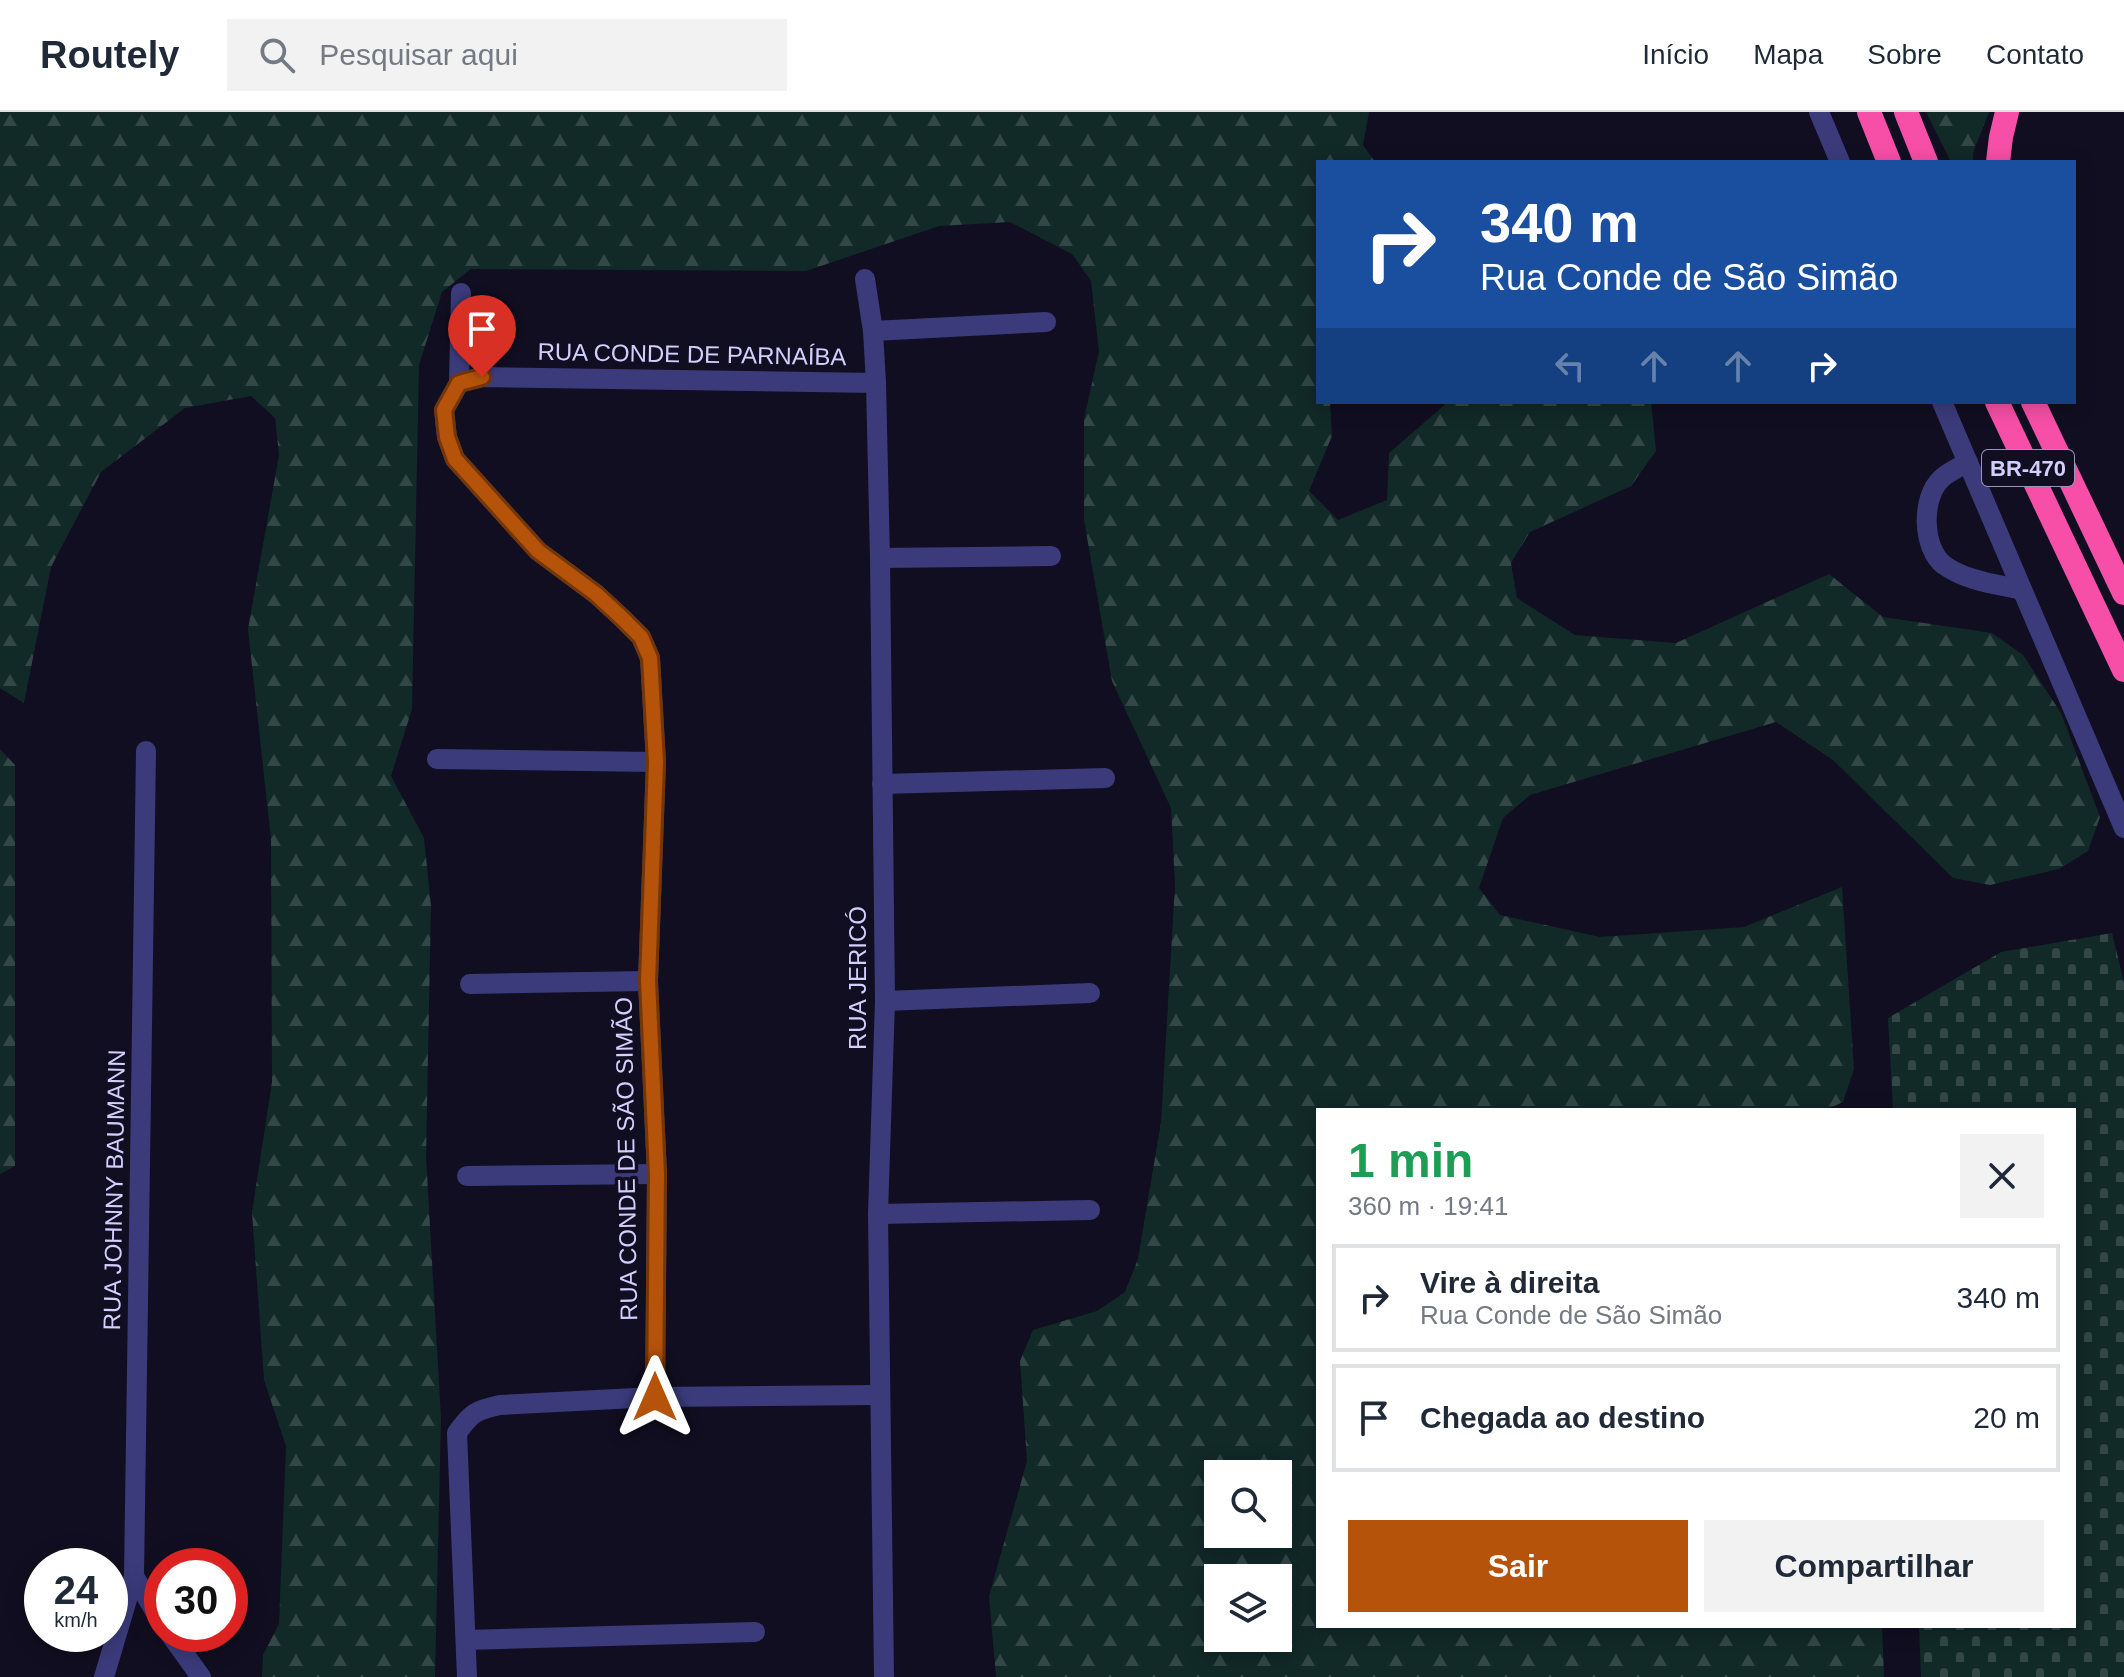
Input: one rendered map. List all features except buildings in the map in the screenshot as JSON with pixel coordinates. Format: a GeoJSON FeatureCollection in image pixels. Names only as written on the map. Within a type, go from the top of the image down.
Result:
{"type":"FeatureCollection","features":[{"type":"Feature","properties":{"kind":"highway"},"geometry":{"type":"LineString","coordinates":[[1869,112],[1888,160]]}},
{"type":"Feature","properties":{"kind":"highway"},"geometry":{"type":"LineString","coordinates":[[1906,112],[1925,160]]}},
{"type":"Feature","properties":{"kind":"highway"},"geometry":{"type":"LineString","coordinates":[[1998,160],[2007,112]]}},
{"type":"Feature","properties":{"kind":"highway","name":"BR-470"},"geometry":{"type":"LineString","coordinates":[[1998,404],[2124,670]]}},
{"type":"Feature","properties":{"kind":"highway","name":"BR-470"},"geometry":{"type":"LineString","coordinates":[[2037,404],[2124,593]]}},
{"type":"Feature","properties":{"kind":"street"},"geometry":{"type":"LineString","coordinates":[[1822,114],[1839,160]]}},
{"type":"Feature","properties":{"kind":"street","name":"RUA JERICÓ"},"geometry":{"type":"LineString","coordinates":[[865,279],[873,331],[876,383],[880,558],[885,1001],[878,1214],[884,1677]]}},
{"type":"Feature","properties":{"kind":"street","name":"RUA CONDE DE SÃO SIMÃO"},"geometry":{"type":"LineString","coordinates":[[461,293],[459,383],[444,410],[447,437],[455,459],[538,551],[596,594],[641,637],[650,658],[656,762],[648,981],[657,1174],[655,1397]]}},
{"type":"Feature","properties":{"kind":"street"},"geometry":{"type":"LineString","coordinates":[[873,331],[1046,322]]}},
{"type":"Feature","properties":{"kind":"street","name":"RUA CONDE DE PARNAÍBA"},"geometry":{"type":"LineString","coordinates":[[459,383],[482,377],[876,383]]}},
{"type":"Feature","properties":{"kind":"street"},"geometry":{"type":"LineString","coordinates":[[1943,404],[2124,828]]}},
{"type":"Feature","properties":{"kind":"street"},"geometry":{"type":"LineString","coordinates":[[1968,462],[1941,479],[1928,499],[1927,537],[1941,563],[1968,578],[2022,590]]}},
{"type":"Feature","properties":{"kind":"street"},"geometry":{"type":"LineString","coordinates":[[880,558],[1051,556]]}},
{"type":"Feature","properties":{"kind":"street","name":"RUA JOHNNY BAUMANN"},"geometry":{"type":"LineString","coordinates":[[104,1677],[134,1576],[146,751]]}},
{"type":"Feature","properties":{"kind":"street"},"geometry":{"type":"LineString","coordinates":[[437,759],[656,762]]}},
{"type":"Feature","properties":{"kind":"street"},"geometry":{"type":"LineString","coordinates":[[882,784],[1105,778]]}},
{"type":"Feature","properties":{"kind":"street"},"geometry":{"type":"LineString","coordinates":[[470,984],[648,981]]}},
{"type":"Feature","properties":{"kind":"street"},"geometry":{"type":"LineString","coordinates":[[885,1001],[1090,993]]}},
{"type":"Feature","properties":{"kind":"street"},"geometry":{"type":"LineString","coordinates":[[467,1176],[657,1174]]}},
{"type":"Feature","properties":{"kind":"street"},"geometry":{"type":"LineString","coordinates":[[878,1214],[1090,1210]]}},
{"type":"Feature","properties":{"kind":"street"},"geometry":{"type":"LineString","coordinates":[[467,1677],[457,1433],[469,1417],[484,1408],[500,1405],[655,1397],[880,1395]]}},
{"type":"Feature","properties":{"kind":"street"},"geometry":{"type":"LineString","coordinates":[[134,1576],[144,1593]]}},
{"type":"Feature","properties":{"kind":"street"},"geometry":{"type":"LineString","coordinates":[[466,1640],[755,1632]]}},
{"type":"Feature","properties":{"kind":"street"},"geometry":{"type":"LineString","coordinates":[[183,1652],[201,1677]]}},
{"type":"Feature","properties":{"kind":"green space"},"geometry":{"type":"Polygon","coordinates":[[[0,112],[1369,112],[1363,145],[1374,160],[1316,160],[1316,404],[1330,404],[1332,436],[1309,491],[1338,520],[1387,500],[1389,453],[1446,404],[1651,404],[1656,451],[1631,486],[1530,532],[1511,563],[1517,598],[1575,635],[1676,643],[1829,574],[1883,617],[1992,633],[2023,655],[2061,713],[2100,817],[2088,851],[2059,869],[1990,885],[1953,878],[1833,760],[1776,722],[1530,795],[1503,818],[1479,888],[1500,915],[1600,937],[1744,927],[1842,887],[1854,1069],[1843,1102],[1830,1108],[1316,1108],[1316,1628],[1882,1628],[1884,1677],[996,1677],[989,1596],[1027,1461],[1020,1361],[1033,1330],[1097,1311],[1125,1292],[1138,1259],[1161,1122],[1175,885],[1171,808],[1112,681],[1084,520],[1084,419],[1099,351],[1091,281],[1072,254],[1010,222],[939,226],[806,271],[471,269],[442,292],[419,365],[412,709],[391,776],[424,838],[431,906],[426,1156],[441,1418],[435,1677],[262,1677],[263,1655],[279,1624],[286,1446],[264,1380],[252,1212],[272,1082],[271,839],[248,629],[279,455],[275,418],[251,396],[185,408],[101,472],[51,567],[24,703],[0,688],[0,112]]]}},
{"type":"Feature","properties":{"kind":"green space"},"geometry":{"type":"Polygon","coordinates":[[[1926,112],[1989,112],[1973,160],[1950,160],[1926,112]]]}},
{"type":"Feature","properties":{"kind":"green space"},"geometry":{"type":"Polygon","coordinates":[[[0,749],[15,765],[15,1166],[0,1174],[0,749]]]}},
{"type":"Feature","properties":{"kind":"green space"},"geometry":{"type":"Polygon","coordinates":[[[2112,933],[2124,982],[2124,1677],[1921,1677],[1919,1628],[2076,1628],[2076,1108],[1893,1108],[1888,1018],[2001,952],[2112,933]]]}},
{"type":"Feature","properties":{"kind":"route"},"geometry":{"type":"LineString","coordinates":[[482,377],[459,383],[444,410],[447,437],[455,459],[538,551],[596,594],[641,637],[650,658],[656,762],[648,981],[657,1174],[655,1397]]}}]}
